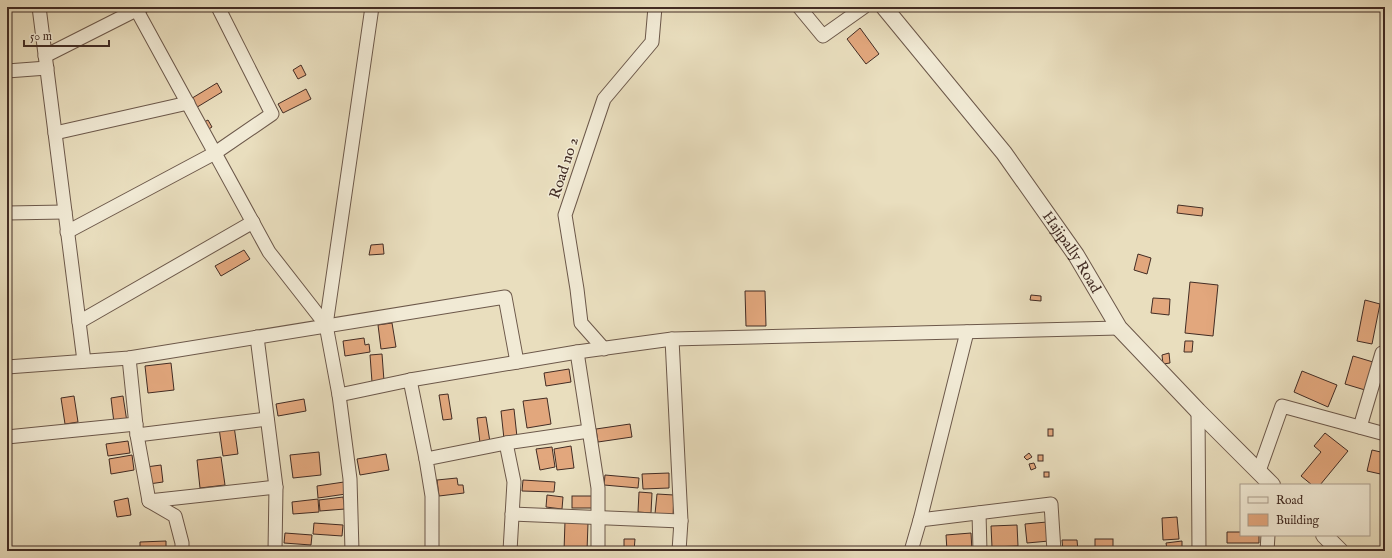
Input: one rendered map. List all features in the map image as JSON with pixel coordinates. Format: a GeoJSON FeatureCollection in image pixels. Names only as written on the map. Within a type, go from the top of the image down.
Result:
{"type":"FeatureCollection","features":[{"type":"Feature","properties":{"kind":"street"},"geometry":{"type":"LineString","coordinates":[[39,7],[84,361]]}},
{"type":"Feature","properties":{"kind":"street"},"geometry":{"type":"LineString","coordinates":[[67,232],[215,153],[272,114],[218,7]]}},
{"type":"Feature","properties":{"kind":"street"},"geometry":{"type":"LineString","coordinates":[[352,551],[350,479],[339,395],[326,325],[372,7]]}},
{"type":"Feature","properties":{"kind":"street","name":"Road no 2"},"geometry":{"type":"LineString","coordinates":[[604,349],[581,324],[577,288],[565,215],[604,99],[652,42],[655,7]]}},
{"type":"Feature","properties":{"kind":"street"},"geometry":{"type":"LineString","coordinates":[[799,7],[823,36],[864,7]]}},
{"type":"Feature","properties":{"kind":"street","name":"Hajipally Road"},"geometry":{"type":"LineString","coordinates":[[884,7],[1004,152],[1076,255],[1119,328],[1198,411],[1267,480]]}},
{"type":"Feature","properties":{"kind":"street"},"geometry":{"type":"LineString","coordinates":[[7,71],[46,62],[138,8],[269,252],[326,325]]}},
{"type":"Feature","properties":{"kind":"street"},"geometry":{"type":"LineString","coordinates":[[55,132],[188,103]]}},
{"type":"Feature","properties":{"kind":"street"},"geometry":{"type":"LineString","coordinates":[[7,213],[65,212]]}},
{"type":"Feature","properties":{"kind":"street"},"geometry":{"type":"LineString","coordinates":[[79,322],[253,222]]}},
{"type":"Feature","properties":{"kind":"street"},"geometry":{"type":"LineString","coordinates":[[7,367],[129,358],[506,297],[517,362]]}},
{"type":"Feature","properties":{"kind":"street"},"geometry":{"type":"LineString","coordinates":[[339,395],[410,380],[517,362],[672,339],[1119,328]]}},
{"type":"Feature","properties":{"kind":"street"},"geometry":{"type":"LineString","coordinates":[[911,551],[967,332]]}},
{"type":"Feature","properties":{"kind":"street"},"geometry":{"type":"LineString","coordinates":[[257,337],[276,487],[275,551]]}},
{"type":"Feature","properties":{"kind":"street"},"geometry":{"type":"LineString","coordinates":[[672,339],[681,521],[679,551]]}},
{"type":"Feature","properties":{"kind":"street"},"geometry":{"type":"LineString","coordinates":[[577,352],[598,488],[598,551]]}},
{"type":"Feature","properties":{"kind":"street"},"geometry":{"type":"LineString","coordinates":[[1360,427],[1382,353],[1385,354]]}},
{"type":"Feature","properties":{"kind":"street"},"geometry":{"type":"LineString","coordinates":[[129,358],[137,430],[149,501]]}},
{"type":"Feature","properties":{"kind":"street"},"geometry":{"type":"LineString","coordinates":[[410,380],[432,496],[432,551]]}},
{"type":"Feature","properties":{"kind":"street"},"geometry":{"type":"LineString","coordinates":[[1267,480],[1282,406],[1385,434]]}},
{"type":"Feature","properties":{"kind":"street"},"geometry":{"type":"LineString","coordinates":[[1198,411],[1199,551]]}},
{"type":"Feature","properties":{"kind":"street"},"geometry":{"type":"LineString","coordinates":[[7,437],[137,430],[267,419]]}},
{"type":"Feature","properties":{"kind":"street"},"geometry":{"type":"LineString","coordinates":[[426,459],[506,443],[589,431]]}},
{"type":"Feature","properties":{"kind":"street"},"geometry":{"type":"LineString","coordinates":[[506,443],[514,482],[510,551]]}},
{"type":"Feature","properties":{"kind":"street"},"geometry":{"type":"LineString","coordinates":[[149,501],[276,487]]}},
{"type":"Feature","properties":{"kind":"street"},"geometry":{"type":"LineString","coordinates":[[149,501],[175,516],[182,543],[182,551]]}},
{"type":"Feature","properties":{"kind":"street"},"geometry":{"type":"LineString","coordinates":[[920,520],[1051,504],[1054,531],[1054,551]]}},
{"type":"Feature","properties":{"kind":"street"},"geometry":{"type":"LineString","coordinates":[[979,513],[980,551]]}},
{"type":"Feature","properties":{"kind":"street"},"geometry":{"type":"LineString","coordinates":[[512,514],[598,516],[681,521]]}},
{"type":"Feature","properties":{"kind":"street"},"geometry":{"type":"LineString","coordinates":[[1268,536],[1268,551]]}},
{"type":"Feature","properties":{"kind":"street"},"geometry":{"type":"LineString","coordinates":[[1325,536],[1340,551]]}},
{"type":"Feature","properties":{"kind":"building"},"geometry":{"type":"Polygon","coordinates":[[[860,28],[879,54],[866,64],[847,39],[860,28]]]}},
{"type":"Feature","properties":{"kind":"building"},"geometry":{"type":"Polygon","coordinates":[[[301,65],[306,75],[298,79],[293,70],[301,65]]]}},
{"type":"Feature","properties":{"kind":"building"},"geometry":{"type":"Polygon","coordinates":[[[217,83],[222,92],[194,109],[189,100],[217,83]]]}},
{"type":"Feature","properties":{"kind":"building"},"geometry":{"type":"Polygon","coordinates":[[[306,89],[311,99],[283,113],[278,104],[306,89]]]}},
{"type":"Feature","properties":{"kind":"building"},"geometry":{"type":"Polygon","coordinates":[[[208,120],[212,127],[204,132],[200,124],[208,120]]]}},
{"type":"Feature","properties":{"kind":"building"},"geometry":{"type":"Polygon","coordinates":[[[1178,205],[1203,208],[1202,216],[1177,213],[1178,205]]]}},
{"type":"Feature","properties":{"kind":"building"},"geometry":{"type":"Polygon","coordinates":[[[383,244],[384,254],[369,255],[371,245],[383,244]]]}},
{"type":"Feature","properties":{"kind":"building"},"geometry":{"type":"Polygon","coordinates":[[[244,250],[250,259],[221,276],[215,266],[244,250]]]}},
{"type":"Feature","properties":{"kind":"building"},"geometry":{"type":"Polygon","coordinates":[[[1138,254],[1151,258],[1147,274],[1134,270],[1138,254]]]}},
{"type":"Feature","properties":{"kind":"building"},"geometry":{"type":"Polygon","coordinates":[[[1190,282],[1218,285],[1213,336],[1185,333],[1190,282]]]}},
{"type":"Feature","properties":{"kind":"building"},"geometry":{"type":"Polygon","coordinates":[[[745,291],[765,291],[766,326],[746,326],[745,291]]]}},
{"type":"Feature","properties":{"kind":"building"},"geometry":{"type":"Polygon","coordinates":[[[1031,295],[1041,296],[1041,301],[1030,300],[1031,295]]]}},
{"type":"Feature","properties":{"kind":"building"},"geometry":{"type":"Polygon","coordinates":[[[1153,298],[1170,299],[1169,315],[1151,313],[1153,298]]]}},
{"type":"Feature","properties":{"kind":"building"},"geometry":{"type":"Polygon","coordinates":[[[1365,300],[1380,304],[1372,344],[1357,341],[1365,300]]]}},
{"type":"Feature","properties":{"kind":"building"},"geometry":{"type":"Polygon","coordinates":[[[392,323],[396,347],[381,349],[378,325],[392,323]]]}},
{"type":"Feature","properties":{"kind":"building"},"geometry":{"type":"Polygon","coordinates":[[[364,338],[365,345],[369,344],[370,352],[345,356],[343,341],[364,338]]]}},
{"type":"Feature","properties":{"kind":"building"},"geometry":{"type":"Polygon","coordinates":[[[1185,341],[1193,341],[1192,352],[1184,352],[1185,341]]]}},
{"type":"Feature","properties":{"kind":"building"},"geometry":{"type":"Polygon","coordinates":[[[1169,353],[1170,363],[1163,364],[1162,355],[1169,353]]]}},
{"type":"Feature","properties":{"kind":"building"},"geometry":{"type":"Polygon","coordinates":[[[382,354],[384,381],[372,382],[370,355],[382,354]]]}},
{"type":"Feature","properties":{"kind":"building"},"geometry":{"type":"Polygon","coordinates":[[[1353,356],[1373,362],[1365,390],[1345,384],[1353,356]]]}},
{"type":"Feature","properties":{"kind":"building"},"geometry":{"type":"Polygon","coordinates":[[[171,363],[174,390],[148,393],[145,366],[171,363]]]}},
{"type":"Feature","properties":{"kind":"building"},"geometry":{"type":"Polygon","coordinates":[[[569,369],[571,382],[546,386],[544,373],[569,369]]]}},
{"type":"Feature","properties":{"kind":"building"},"geometry":{"type":"Polygon","coordinates":[[[1302,371],[1337,385],[1328,407],[1294,392],[1302,371]]]}},
{"type":"Feature","properties":{"kind":"building"},"geometry":{"type":"Polygon","coordinates":[[[448,394],[452,419],[443,420],[439,395],[448,394]]]}},
{"type":"Feature","properties":{"kind":"building"},"geometry":{"type":"Polygon","coordinates":[[[74,396],[78,422],[65,424],[61,398],[74,396]]]}},
{"type":"Feature","properties":{"kind":"building"},"geometry":{"type":"Polygon","coordinates":[[[123,396],[127,422],[114,423],[111,398],[123,396]]]}},
{"type":"Feature","properties":{"kind":"building"},"geometry":{"type":"Polygon","coordinates":[[[547,398],[551,424],[527,428],[523,401],[547,398]]]}},
{"type":"Feature","properties":{"kind":"building"},"geometry":{"type":"Polygon","coordinates":[[[304,399],[306,411],[278,416],[276,404],[304,399]]]}},
{"type":"Feature","properties":{"kind":"building"},"geometry":{"type":"Polygon","coordinates":[[[514,409],[517,437],[504,439],[501,411],[514,409]]]}},
{"type":"Feature","properties":{"kind":"building"},"geometry":{"type":"Polygon","coordinates":[[[486,417],[490,442],[480,443],[477,418],[486,417]]]}},
{"type":"Feature","properties":{"kind":"building"},"geometry":{"type":"Polygon","coordinates":[[[630,424],[632,437],[598,442],[596,429],[630,424]]]}},
{"type":"Feature","properties":{"kind":"building"},"geometry":{"type":"Polygon","coordinates":[[[234,426],[238,454],[223,456],[219,428],[234,426]]]}},
{"type":"Feature","properties":{"kind":"building"},"geometry":{"type":"Polygon","coordinates":[[[1048,429],[1053,429],[1053,436],[1048,436],[1048,429]]]}},
{"type":"Feature","properties":{"kind":"building"},"geometry":{"type":"Polygon","coordinates":[[[1325,433],[1348,451],[1321,484],[1311,484],[1301,476],[1321,452],[1314,446],[1325,433]]]}},
{"type":"Feature","properties":{"kind":"building"},"geometry":{"type":"Polygon","coordinates":[[[128,441],[130,453],[108,456],[106,444],[128,441]]]}},
{"type":"Feature","properties":{"kind":"building"},"geometry":{"type":"Polygon","coordinates":[[[571,446],[574,468],[557,470],[554,449],[571,446]]]}},
{"type":"Feature","properties":{"kind":"building"},"geometry":{"type":"Polygon","coordinates":[[[552,447],[555,467],[540,470],[536,449],[552,447]]]}},
{"type":"Feature","properties":{"kind":"building"},"geometry":{"type":"Polygon","coordinates":[[[1372,450],[1385,453],[1385,475],[1367,471],[1372,450]]]}},
{"type":"Feature","properties":{"kind":"building"},"geometry":{"type":"Polygon","coordinates":[[[319,452],[321,475],[293,478],[290,455],[319,452]]]}},
{"type":"Feature","properties":{"kind":"building"},"geometry":{"type":"Polygon","coordinates":[[[1029,453],[1032,457],[1027,460],[1024,457],[1029,453]]]}},
{"type":"Feature","properties":{"kind":"building"},"geometry":{"type":"Polygon","coordinates":[[[386,454],[389,470],[360,475],[357,459],[386,454]]]}},
{"type":"Feature","properties":{"kind":"building"},"geometry":{"type":"Polygon","coordinates":[[[132,455],[134,470],[111,474],[109,459],[132,455]]]}},
{"type":"Feature","properties":{"kind":"building"},"geometry":{"type":"Polygon","coordinates":[[[1038,455],[1043,455],[1043,461],[1038,461],[1038,455]]]}},
{"type":"Feature","properties":{"kind":"building"},"geometry":{"type":"Polygon","coordinates":[[[221,457],[225,485],[200,488],[197,460],[221,457]]]}},
{"type":"Feature","properties":{"kind":"building"},"geometry":{"type":"Polygon","coordinates":[[[1034,463],[1036,468],[1031,470],[1029,464],[1034,463]]]}},
{"type":"Feature","properties":{"kind":"building"},"geometry":{"type":"Polygon","coordinates":[[[161,465],[163,482],[149,484],[146,467],[161,465]]]}},
{"type":"Feature","properties":{"kind":"building"},"geometry":{"type":"Polygon","coordinates":[[[1044,472],[1049,472],[1049,477],[1044,477],[1044,472]]]}},
{"type":"Feature","properties":{"kind":"building"},"geometry":{"type":"Polygon","coordinates":[[[669,473],[669,488],[643,489],[642,474],[669,473]]]}},
{"type":"Feature","properties":{"kind":"building"},"geometry":{"type":"Polygon","coordinates":[[[605,475],[639,478],[638,488],[604,485],[605,475]]]}},
{"type":"Feature","properties":{"kind":"building"},"geometry":{"type":"Polygon","coordinates":[[[457,478],[458,485],[463,485],[464,493],[439,496],[437,480],[457,478]]]}},
{"type":"Feature","properties":{"kind":"building"},"geometry":{"type":"Polygon","coordinates":[[[523,480],[555,482],[554,492],[522,491],[523,480]]]}},
{"type":"Feature","properties":{"kind":"building"},"geometry":{"type":"Polygon","coordinates":[[[344,482],[346,494],[318,498],[317,486],[344,482]]]}},
{"type":"Feature","properties":{"kind":"building"},"geometry":{"type":"Polygon","coordinates":[[[639,492],[652,493],[651,513],[638,512],[639,492]]]}},
{"type":"Feature","properties":{"kind":"building"},"geometry":{"type":"Polygon","coordinates":[[[657,494],[674,495],[673,516],[655,514],[657,494]]]}},
{"type":"Feature","properties":{"kind":"building"},"geometry":{"type":"Polygon","coordinates":[[[547,495],[563,497],[562,509],[546,507],[547,495]]]}},
{"type":"Feature","properties":{"kind":"building"},"geometry":{"type":"Polygon","coordinates":[[[572,496],[593,496],[593,508],[572,508],[572,496]]]}},
{"type":"Feature","properties":{"kind":"building"},"geometry":{"type":"Polygon","coordinates":[[[343,497],[345,509],[320,511],[319,500],[343,497]]]}},
{"type":"Feature","properties":{"kind":"building"},"geometry":{"type":"Polygon","coordinates":[[[128,498],[131,515],[117,517],[114,501],[128,498]]]}},
{"type":"Feature","properties":{"kind":"building"},"geometry":{"type":"Polygon","coordinates":[[[318,499],[319,512],[293,514],[292,502],[318,499]]]}},
{"type":"Feature","properties":{"kind":"building"},"geometry":{"type":"Polygon","coordinates":[[[1177,517],[1179,539],[1163,540],[1162,518],[1177,517]]]}},
{"type":"Feature","properties":{"kind":"building"},"geometry":{"type":"Polygon","coordinates":[[[565,521],[588,523],[587,551],[564,551],[565,521]]]}},
{"type":"Feature","properties":{"kind":"building"},"geometry":{"type":"Polygon","coordinates":[[[1047,522],[1049,541],[1027,543],[1025,524],[1047,522]]]}},
{"type":"Feature","properties":{"kind":"building"},"geometry":{"type":"Polygon","coordinates":[[[314,523],[343,525],[342,536],[313,534],[314,523]]]}},
{"type":"Feature","properties":{"kind":"building"},"geometry":{"type":"Polygon","coordinates":[[[1017,525],[1018,546],[992,547],[991,526],[1017,525]]]}},
{"type":"Feature","properties":{"kind":"building"},"geometry":{"type":"Polygon","coordinates":[[[1227,532],[1240,532],[1240,536],[1259,536],[1259,543],[1227,543],[1227,532]]]}},
{"type":"Feature","properties":{"kind":"building"},"geometry":{"type":"Polygon","coordinates":[[[285,533],[312,535],[311,545],[284,543],[285,533]]]}},
{"type":"Feature","properties":{"kind":"building"},"geometry":{"type":"Polygon","coordinates":[[[971,533],[972,551],[947,551],[946,535],[971,533]]]}},
{"type":"Feature","properties":{"kind":"building"},"geometry":{"type":"Polygon","coordinates":[[[624,539],[635,539],[634,551],[624,551],[624,539]]]}},
{"type":"Feature","properties":{"kind":"building"},"geometry":{"type":"Polygon","coordinates":[[[1095,539],[1113,539],[1113,551],[1095,551],[1095,539]]]}},
{"type":"Feature","properties":{"kind":"building"},"geometry":{"type":"Polygon","coordinates":[[[1062,540],[1077,540],[1078,551],[1063,551],[1062,540]]]}},
{"type":"Feature","properties":{"kind":"building"},"geometry":{"type":"Polygon","coordinates":[[[166,541],[166,551],[140,551],[140,542],[166,541]]]}},
{"type":"Feature","properties":{"kind":"building"},"geometry":{"type":"Polygon","coordinates":[[[1182,541],[1182,547],[1167,549],[1166,543],[1182,541]]]}}]}
